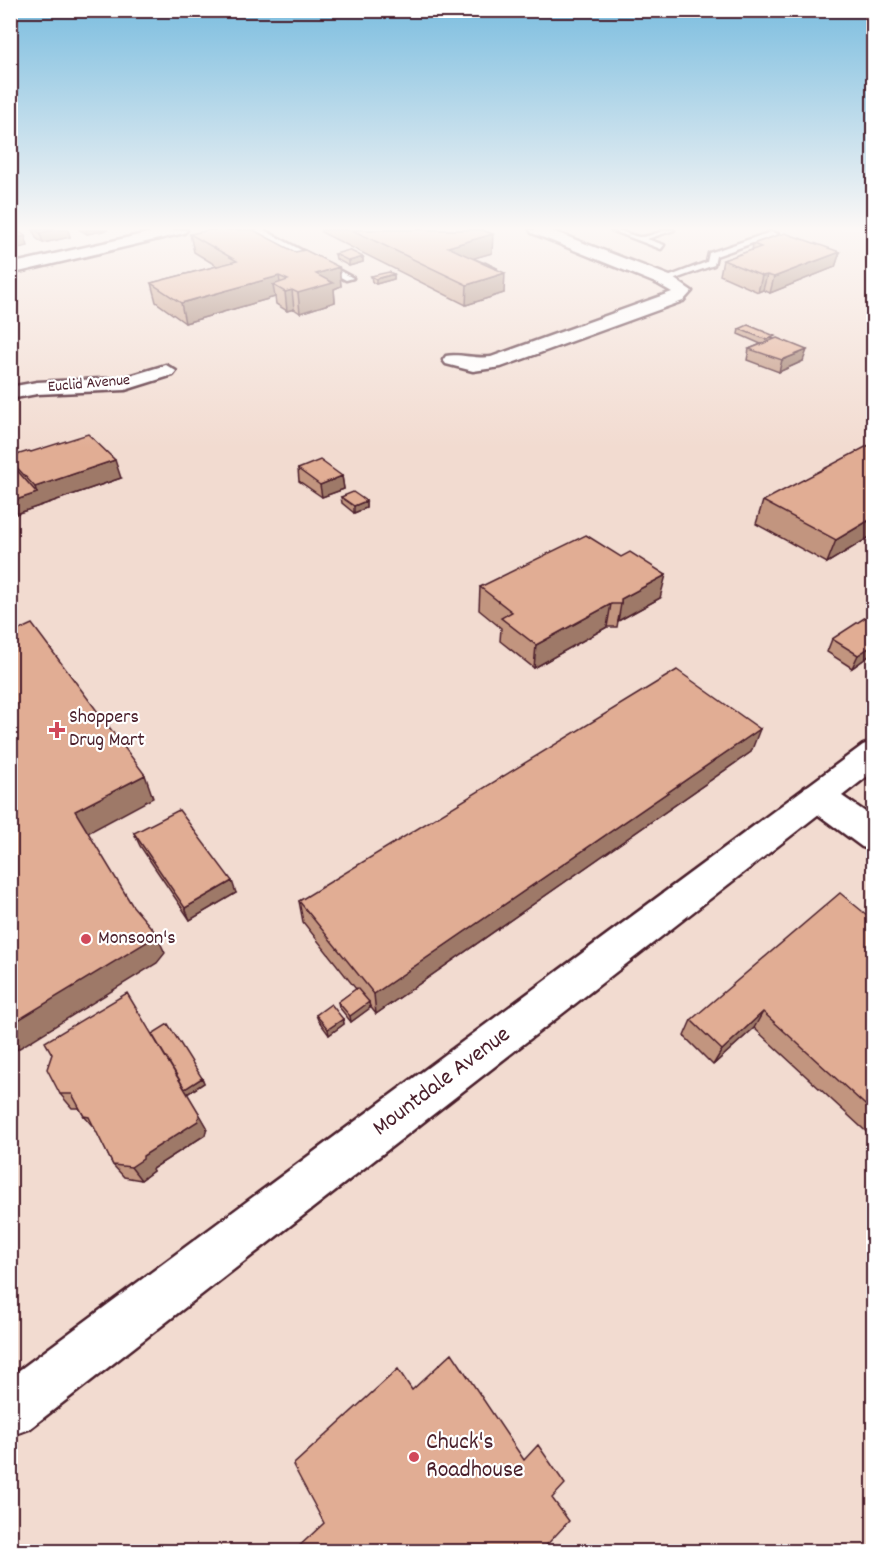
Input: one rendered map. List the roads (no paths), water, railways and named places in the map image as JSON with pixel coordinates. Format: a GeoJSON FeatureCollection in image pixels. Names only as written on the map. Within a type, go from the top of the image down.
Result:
{"type":"FeatureCollection","features":[{"type":"Feature","properties":{"kind":"street"},"geometry":{"type":"LineString","coordinates":[[453,360],[473,365],[494,363],[661,303]]}},
{"type":"Feature","properties":{"kind":"street","name":"Euclid Avenue"},"geometry":{"type":"LineString","coordinates":[[10,393],[37,388],[125,384],[166,371]]}},
{"type":"Feature","properties":{"kind":"street","name":"Mountdale Avenue"},"geometry":{"type":"LineString","coordinates":[[10,1410],[873,753]]}},
{"type":"Feature","properties":{"kind":"street"},"geometry":{"type":"LineString","coordinates":[[817,796],[873,837]]}},
{"type":"Feature","properties":{"kind":"place","name":"Shoppers Drug Mart"},"geometry":{"type":"Point","coordinates":[57,730]}},
{"type":"Feature","properties":{"kind":"place","name":"Monsoon's"},"geometry":{"type":"Point","coordinates":[86,939]}},
{"type":"Feature","properties":{"kind":"place","name":"Chuck's Roadhouse"},"geometry":{"type":"Point","coordinates":[414,1457]}}]}
